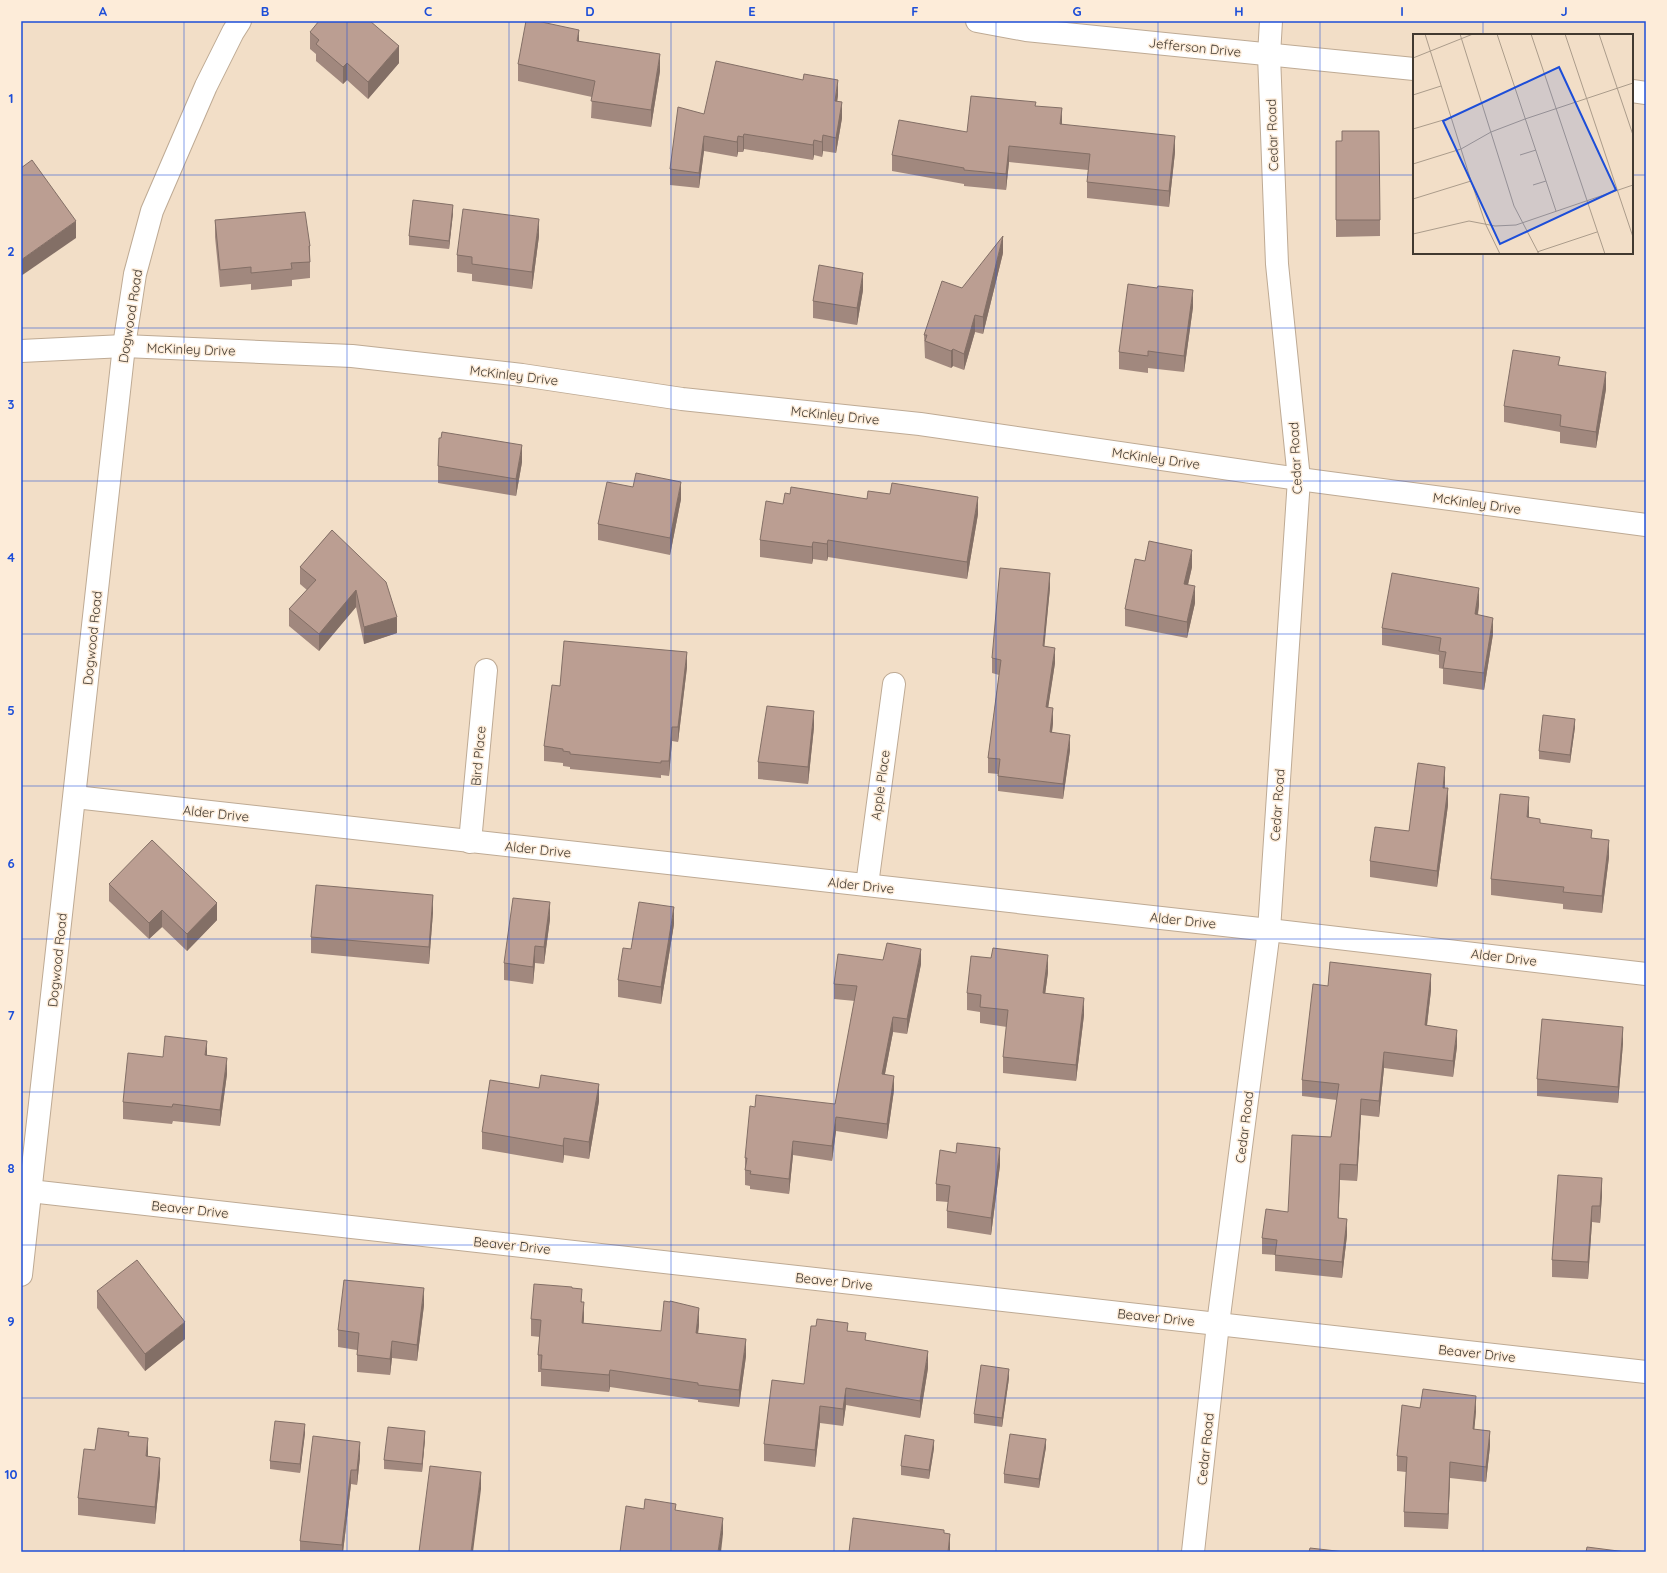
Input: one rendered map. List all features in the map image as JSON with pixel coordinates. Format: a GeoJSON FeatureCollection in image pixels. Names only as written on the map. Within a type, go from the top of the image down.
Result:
{"type":"FeatureCollection","features":[{"type":"Feature","properties":{"kind":"street","name":"Dogwood Road"},"geometry":{"type":"LineString","coordinates":[[21,1275],[26,1191],[75,797],[124,346],[135,274],[152,211],[206,86],[240,21]]}},
{"type":"Feature","properties":{"kind":"street","name":"Jefferson Drive"},"geometry":{"type":"LineString","coordinates":[[977,21],[1026,30],[1413,69]]}},
{"type":"Feature","properties":{"kind":"street","name":"Cedar Road"},"geometry":{"type":"LineString","coordinates":[[1193,1552],[1218,1324],[1269,930],[1299,479],[1277,264],[1269,55],[1271,21]]}},
{"type":"Feature","properties":{"kind":"street"},"geometry":{"type":"LineString","coordinates":[[1633,91],[1646,93]]}},
{"type":"Feature","properties":{"kind":"street","name":"McKinley Drive"},"geometry":{"type":"LineString","coordinates":[[21,351],[124,346],[352,356],[507,374],[682,399],[920,424],[1299,479],[1646,525]]}},
{"type":"Feature","properties":{"kind":"street","name":"Bird Place"},"geometry":{"type":"LineString","coordinates":[[470,842],[486,670]]}},
{"type":"Feature","properties":{"kind":"street","name":"Apple Place"},"geometry":{"type":"LineString","coordinates":[[867,885],[894,684]]}},
{"type":"Feature","properties":{"kind":"street","name":"Alder Drive"},"geometry":{"type":"LineString","coordinates":[[75,797],[1269,930],[1646,974]]}},
{"type":"Feature","properties":{"kind":"street","name":"Beaver Drive"},"geometry":{"type":"LineString","coordinates":[[26,1191],[1646,1372]]}},
{"type":"Feature","properties":{"kind":"building"},"geometry":{"type":"Polygon","coordinates":[[[319,21],[370,21],[399,46],[368,82],[347,63],[343,67],[316,44],[319,40],[310,32],[319,21]]]}},
{"type":"Feature","properties":{"kind":"building"},"geometry":{"type":"Polygon","coordinates":[[[526,21],[537,21],[579,30],[577,41],[660,54],[651,110],[591,101],[595,81],[518,64],[526,21]]]}},
{"type":"Feature","properties":{"kind":"building"},"geometry":{"type":"Polygon","coordinates":[[[716,61],[803,80],[804,74],[838,80],[835,101],[842,102],[836,138],[823,135],[822,142],[814,140],[813,145],[744,134],[743,137],[738,136],[737,142],[704,136],[699,173],[670,169],[678,107],[704,114],[716,61]]]}},
{"type":"Feature","properties":{"kind":"building"},"geometry":{"type":"Polygon","coordinates":[[[971,96],[1036,102],[1035,106],[1062,108],[1060,124],[1175,136],[1169,191],[1087,182],[1090,154],[1009,146],[1006,174],[964,170],[964,168],[892,155],[899,120],[967,132],[971,96]]]}},
{"type":"Feature","properties":{"kind":"building"},"geometry":{"type":"Polygon","coordinates":[[[1342,131],[1379,131],[1380,220],[1336,220],[1336,141],[1342,141],[1342,131]]]}},
{"type":"Feature","properties":{"kind":"building"},"geometry":{"type":"Polygon","coordinates":[[[32,160],[76,221],[21,260],[21,168],[32,160]]]}},
{"type":"Feature","properties":{"kind":"building"},"geometry":{"type":"Polygon","coordinates":[[[413,200],[453,205],[449,241],[409,236],[413,200]]]}},
{"type":"Feature","properties":{"kind":"building"},"geometry":{"type":"Polygon","coordinates":[[[463,209],[539,219],[532,272],[472,264],[472,257],[457,255],[463,209]]]}},
{"type":"Feature","properties":{"kind":"building"},"geometry":{"type":"Polygon","coordinates":[[[305,212],[310,246],[310,262],[291,263],[292,269],[251,273],[251,267],[220,270],[215,220],[305,212]]]}},
{"type":"Feature","properties":{"kind":"building"},"geometry":{"type":"Polygon","coordinates":[[[1003,236],[983,317],[975,315],[964,354],[953,349],[951,351],[925,341],[927,335],[924,335],[942,281],[962,288],[1003,236]]]}},
{"type":"Feature","properties":{"kind":"building"},"geometry":{"type":"Polygon","coordinates":[[[819,265],[863,273],[857,308],[813,301],[819,265]]]}},
{"type":"Feature","properties":{"kind":"building"},"geometry":{"type":"Polygon","coordinates":[[[1128,284],[1157,288],[1158,286],[1193,290],[1184,356],[1148,351],[1148,356],[1119,352],[1128,284]]]}},
{"type":"Feature","properties":{"kind":"building"},"geometry":{"type":"Polygon","coordinates":[[[1513,350],[1560,357],[1558,365],[1606,372],[1596,432],[1560,426],[1561,415],[1504,406],[1513,350]]]}},
{"type":"Feature","properties":{"kind":"building"},"geometry":{"type":"Polygon","coordinates":[[[442,432],[522,445],[516,479],[438,466],[439,438],[441,438],[442,432]]]}},
{"type":"Feature","properties":{"kind":"building"},"geometry":{"type":"Polygon","coordinates":[[[636,473],[681,482],[670,538],[598,524],[607,482],[633,487],[636,473]]]}},
{"type":"Feature","properties":{"kind":"building"},"geometry":{"type":"Polygon","coordinates":[[[892,483],[978,497],[967,562],[828,540],[827,544],[813,542],[812,547],[760,540],[766,501],[783,504],[785,493],[790,494],[791,487],[867,499],[868,491],[890,494],[892,483]]]}},
{"type":"Feature","properties":{"kind":"building"},"geometry":{"type":"Polygon","coordinates":[[[332,530],[386,582],[397,617],[364,627],[356,590],[319,634],[289,609],[316,580],[300,567],[332,530]]]}},
{"type":"Feature","properties":{"kind":"building"},"geometry":{"type":"Polygon","coordinates":[[[1149,541],[1192,550],[1184,584],[1195,586],[1187,622],[1125,609],[1135,559],[1145,561],[1149,541]]]}},
{"type":"Feature","properties":{"kind":"building"},"geometry":{"type":"Polygon","coordinates":[[[1000,568],[1050,573],[1043,646],[1055,648],[1046,707],[1053,708],[1050,732],[1070,735],[1063,784],[998,776],[1000,759],[988,758],[1001,660],[992,658],[1000,568]]]}},
{"type":"Feature","properties":{"kind":"building"},"geometry":{"type":"Polygon","coordinates":[[[1392,573],[1479,588],[1475,614],[1493,618],[1484,673],[1443,668],[1446,652],[1439,651],[1441,638],[1382,628],[1392,573]]]}},
{"type":"Feature","properties":{"kind":"building"},"geometry":{"type":"Polygon","coordinates":[[[564,641],[687,652],[678,727],[672,727],[669,761],[661,761],[661,763],[570,754],[570,752],[563,751],[563,749],[544,746],[552,685],[560,686],[564,641]]]}},
{"type":"Feature","properties":{"kind":"building"},"geometry":{"type":"Polygon","coordinates":[[[767,706],[814,711],[808,767],[758,762],[767,706]]]}},
{"type":"Feature","properties":{"kind":"building"},"geometry":{"type":"Polygon","coordinates":[[[1543,715],[1575,719],[1570,755],[1539,751],[1543,715]]]}},
{"type":"Feature","properties":{"kind":"building"},"geometry":{"type":"Polygon","coordinates":[[[1418,763],[1445,767],[1443,788],[1448,788],[1437,871],[1370,861],[1375,827],[1409,831],[1418,763]]]}},
{"type":"Feature","properties":{"kind":"building"},"geometry":{"type":"Polygon","coordinates":[[[1500,794],[1529,797],[1527,817],[1540,819],[1540,823],[1592,830],[1591,838],[1609,840],[1602,896],[1563,892],[1564,887],[1491,879],[1500,794]]]}},
{"type":"Feature","properties":{"kind":"building"},"geometry":{"type":"Polygon","coordinates":[[[152,840],[217,903],[187,934],[162,910],[149,923],[109,884],[152,840]]]}},
{"type":"Feature","properties":{"kind":"building"},"geometry":{"type":"Polygon","coordinates":[[[316,885],[433,895],[429,947],[311,937],[316,885]]]}},
{"type":"Feature","properties":{"kind":"building"},"geometry":{"type":"Polygon","coordinates":[[[513,898],[550,902],[544,947],[535,946],[533,967],[504,963],[513,898]]]}},
{"type":"Feature","properties":{"kind":"building"},"geometry":{"type":"Polygon","coordinates":[[[639,902],[674,907],[661,987],[618,980],[623,948],[631,949],[639,902]]]}},
{"type":"Feature","properties":{"kind":"building"},"geometry":{"type":"Polygon","coordinates":[[[887,943],[921,949],[907,1019],[893,1017],[882,1074],[894,1076],[887,1124],[836,1117],[832,1146],[793,1141],[789,1179],[750,1174],[751,1171],[745,1170],[747,1158],[745,1158],[750,1106],[755,1107],[756,1095],[835,1104],[857,986],[834,984],[838,954],[883,960],[887,943]]]}},
{"type":"Feature","properties":{"kind":"building"},"geometry":{"type":"Polygon","coordinates":[[[993,948],[1048,955],[1043,993],[1084,998],[1076,1065],[1003,1057],[1008,1010],[980,1007],[981,995],[967,993],[971,956],[991,958],[993,948]]]}},
{"type":"Feature","properties":{"kind":"building"},"geometry":{"type":"Polygon","coordinates":[[[1330,962],[1431,974],[1425,1025],[1457,1030],[1453,1061],[1384,1052],[1379,1101],[1361,1099],[1357,1165],[1340,1164],[1338,1218],[1347,1219],[1342,1262],[1275,1255],[1277,1240],[1262,1238],[1266,1209],[1288,1212],[1292,1135],[1331,1137],[1339,1084],[1302,1080],[1313,984],[1328,986],[1330,962]]]}},
{"type":"Feature","properties":{"kind":"building"},"geometry":{"type":"Polygon","coordinates":[[[1542,1019],[1623,1027],[1618,1087],[1537,1079],[1542,1019]]]}},
{"type":"Feature","properties":{"kind":"building"},"geometry":{"type":"Polygon","coordinates":[[[165,1036],[207,1041],[205,1055],[227,1058],[220,1110],[173,1104],[172,1107],[123,1102],[128,1053],[163,1057],[165,1036]]]}},
{"type":"Feature","properties":{"kind":"building"},"geometry":{"type":"Polygon","coordinates":[[[541,1075],[599,1084],[589,1142],[564,1138],[563,1146],[482,1132],[490,1080],[539,1088],[541,1075]]]}},
{"type":"Feature","properties":{"kind":"building"},"geometry":{"type":"Polygon","coordinates":[[[957,1143],[1000,1148],[991,1218],[947,1211],[950,1186],[936,1184],[940,1150],[956,1153],[957,1143]]]}},
{"type":"Feature","properties":{"kind":"building"},"geometry":{"type":"Polygon","coordinates":[[[1558,1175],[1602,1178],[1600,1206],[1592,1206],[1588,1262],[1552,1260],[1558,1175]]]}},
{"type":"Feature","properties":{"kind":"building"},"geometry":{"type":"Polygon","coordinates":[[[137,1260],[185,1322],[145,1354],[97,1291],[137,1260]]]}},
{"type":"Feature","properties":{"kind":"building"},"geometry":{"type":"Polygon","coordinates":[[[344,1280],[424,1288],[417,1345],[392,1341],[390,1359],[357,1355],[359,1333],[338,1330],[344,1280]]]}},
{"type":"Feature","properties":{"kind":"building"},"geometry":{"type":"Polygon","coordinates":[[[534,1284],[582,1289],[581,1302],[584,1302],[582,1323],[661,1331],[664,1301],[699,1308],[696,1333],[746,1339],[739,1390],[698,1385],[698,1383],[610,1370],[609,1375],[541,1369],[542,1355],[538,1355],[541,1320],[531,1319],[534,1284]]]}},
{"type":"Feature","properties":{"kind":"building"},"geometry":{"type":"Polygon","coordinates":[[[817,1319],[848,1323],[847,1331],[866,1333],[865,1340],[928,1351],[920,1401],[846,1388],[843,1409],[820,1406],[815,1450],[764,1444],[772,1380],[804,1384],[811,1326],[816,1326],[817,1319]]]}},
{"type":"Feature","properties":{"kind":"building"},"geometry":{"type":"Polygon","coordinates":[[[981,1365],[1009,1369],[1002,1418],[974,1414],[981,1365]]]}},
{"type":"Feature","properties":{"kind":"building"},"geometry":{"type":"Polygon","coordinates":[[[1423,1389],[1476,1396],[1473,1429],[1490,1431],[1486,1467],[1450,1462],[1448,1514],[1404,1512],[1407,1457],[1397,1456],[1402,1405],[1420,1408],[1423,1389]]]}},
{"type":"Feature","properties":{"kind":"building"},"geometry":{"type":"Polygon","coordinates":[[[275,1421],[305,1424],[300,1464],[270,1461],[275,1421]]]}},
{"type":"Feature","properties":{"kind":"building"},"geometry":{"type":"Polygon","coordinates":[[[388,1427],[425,1431],[422,1464],[384,1460],[388,1427]]]}},
{"type":"Feature","properties":{"kind":"building"},"geometry":{"type":"Polygon","coordinates":[[[98,1428],[129,1432],[128,1436],[148,1438],[146,1456],[160,1458],[155,1507],[78,1498],[84,1449],[95,1450],[98,1428]]]}},
{"type":"Feature","properties":{"kind":"building"},"geometry":{"type":"Polygon","coordinates":[[[1010,1434],[1046,1439],[1039,1479],[1004,1474],[1010,1434]]]}},
{"type":"Feature","properties":{"kind":"building"},"geometry":{"type":"Polygon","coordinates":[[[905,1435],[934,1440],[929,1470],[901,1466],[905,1435]]]}},
{"type":"Feature","properties":{"kind":"building"},"geometry":{"type":"Polygon","coordinates":[[[313,1436],[360,1442],[357,1470],[351,1470],[342,1545],[300,1541],[313,1436]]]}},
{"type":"Feature","properties":{"kind":"building"},"geometry":{"type":"Polygon","coordinates":[[[430,1466],[481,1472],[471,1552],[419,1552],[430,1466]]]}},
{"type":"Feature","properties":{"kind":"building"},"geometry":{"type":"Polygon","coordinates":[[[645,1499],[676,1504],[675,1510],[723,1518],[718,1552],[620,1552],[626,1506],[644,1509],[645,1499]]]}},
{"type":"Feature","properties":{"kind":"building"},"geometry":{"type":"Polygon","coordinates":[[[853,1518],[944,1530],[944,1533],[950,1534],[948,1552],[849,1552],[853,1518]]]}},
{"type":"Feature","properties":{"kind":"building"},"geometry":{"type":"Polygon","coordinates":[[[1587,1547],[1626,1552],[1586,1552],[1587,1547]]]}},
{"type":"Feature","properties":{"kind":"building"},"geometry":{"type":"Polygon","coordinates":[[[1310,1548],[1345,1552],[1309,1552],[1310,1548]]]}}]}
